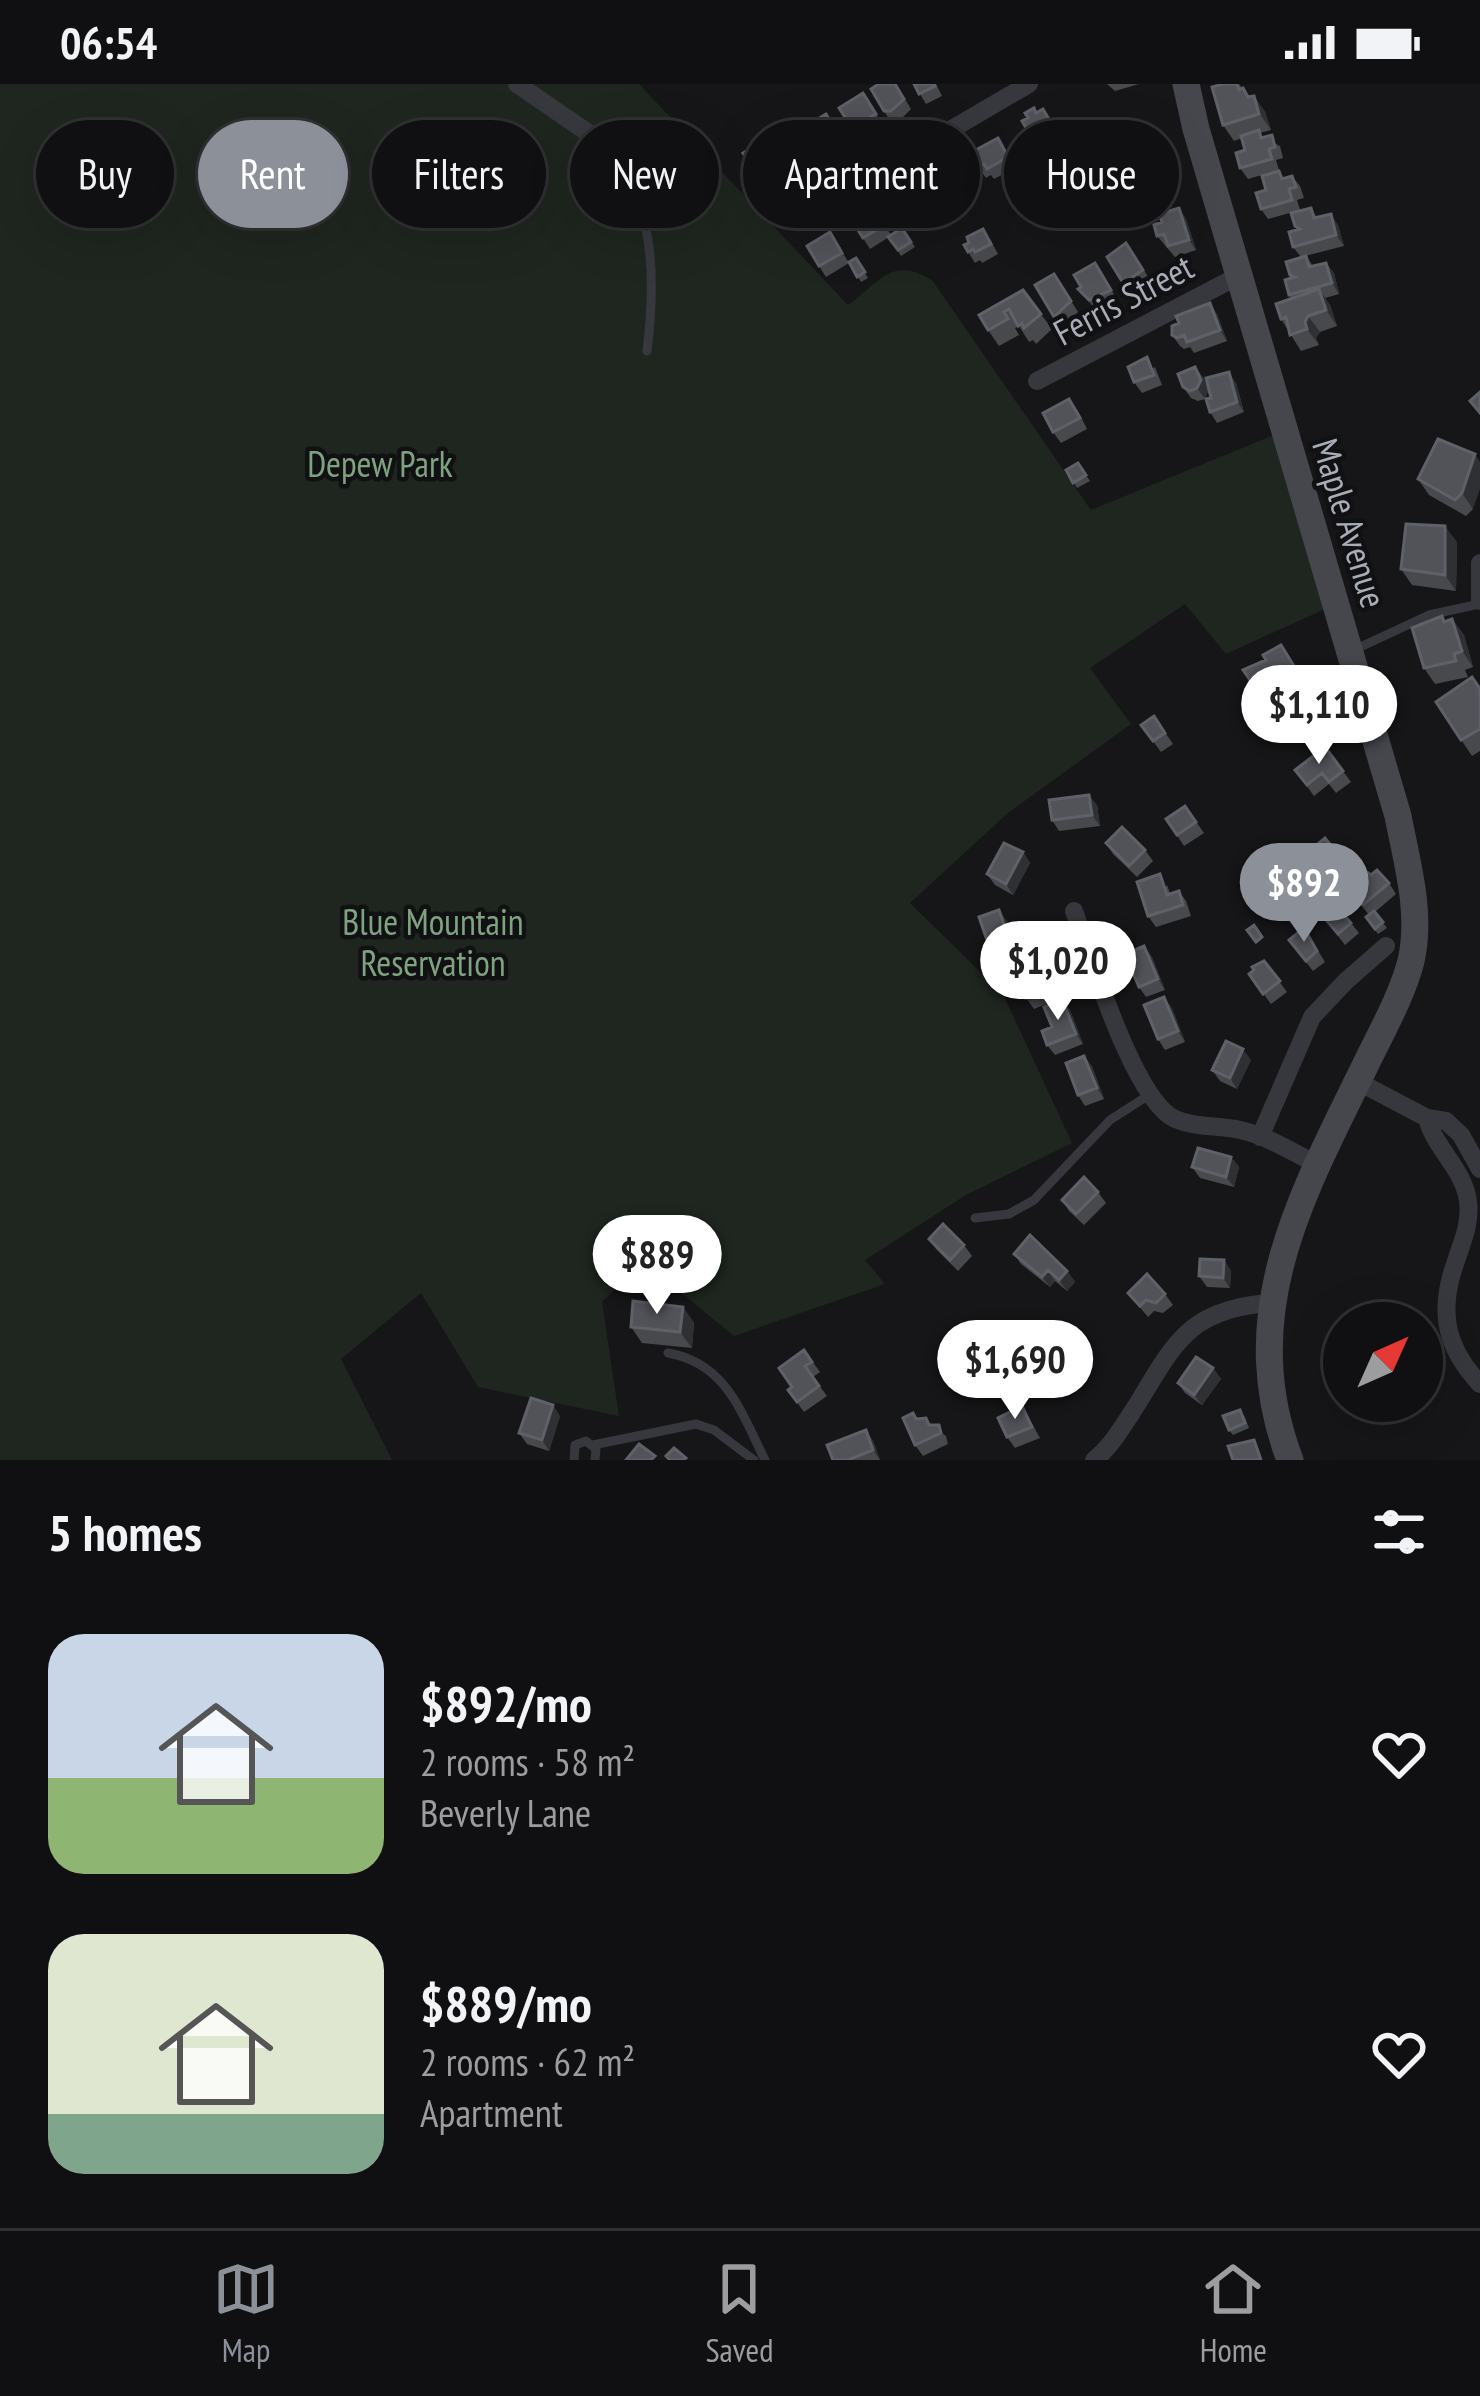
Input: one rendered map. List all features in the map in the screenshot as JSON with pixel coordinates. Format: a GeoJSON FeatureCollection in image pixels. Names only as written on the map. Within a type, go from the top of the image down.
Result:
{"type":"FeatureCollection","features":[{"type":"Feature","properties":{"kind":"street"},"geometry":{"type":"LineString","coordinates":[[517,84],[570,120]]}},
{"type":"Feature","properties":{"kind":"street"},"geometry":{"type":"LineString","coordinates":[[967,120],[1029,84]]}},
{"type":"Feature","properties":{"kind":"street","name":"Maple Avenue"},"geometry":{"type":"LineString","coordinates":[[1186,84],[1398,816],[1415,920],[1411,959],[1398,999],[1316,1165],[1285,1240],[1272,1304],[1270,1380],[1290,1460]]}},
{"type":"Feature","properties":{"kind":"street","name":"Ferris Street"},"geometry":{"type":"LineString","coordinates":[[1037,381],[1240,275]]}},
{"type":"Feature","properties":{"kind":"street"},"geometry":{"type":"LineString","coordinates":[[1480,563],[1480,602]]}},
{"type":"Feature","properties":{"kind":"street"},"geometry":{"type":"LineString","coordinates":[[1074,911],[1130,1057],[1149,1095],[1166,1114],[1181,1122],[1238,1129],[1316,1165]]}},
{"type":"Feature","properties":{"kind":"street"},"geometry":{"type":"LineString","coordinates":[[1260,1137],[1312,1017],[1386,946]]}},
{"type":"Feature","properties":{"kind":"street"},"geometry":{"type":"LineString","coordinates":[[1358,1081],[1427,1118],[1446,1121],[1461,1135],[1480,1169]]}},
{"type":"Feature","properties":{"kind":"street"},"geometry":{"type":"LineString","coordinates":[[1427,1118],[1431,1134],[1467,1193],[1470,1220],[1452,1273],[1448,1336],[1454,1353],[1480,1384]]}},
{"type":"Feature","properties":{"kind":"street"},"geometry":{"type":"LineString","coordinates":[[1094,1460],[1112,1443],[1156,1368],[1184,1333],[1214,1314],[1245,1305],[1272,1304]]}},
{"type":"Feature","properties":{"kind":"lane"},"geometry":{"type":"LineString","coordinates":[[644,228],[654,292],[646,351]]}},
{"type":"Feature","properties":{"kind":"lane"},"geometry":{"type":"LineString","coordinates":[[1351,652],[1429,615],[1480,602]]}},
{"type":"Feature","properties":{"kind":"lane"},"geometry":{"type":"LineString","coordinates":[[975,1218],[1020,1210],[1110,1120],[1149,1095]]}},
{"type":"Feature","properties":{"kind":"lane"},"geometry":{"type":"LineString","coordinates":[[668,1353],[706,1365],[722,1380],[765,1460]]}},
{"type":"Feature","properties":{"kind":"lane"},"geometry":{"type":"LineString","coordinates":[[574,1460],[575,1445],[582,1442],[593,1445],[696,1424],[714,1430],[754,1460]]}},
{"type":"Feature","properties":{"kind":"lane"},"geometry":{"type":"LineString","coordinates":[[593,1445],[596,1460]]}},
{"type":"Feature","properties":{"kind":"green space","name":"Depew Park"},"geometry":{"type":"Polygon","coordinates":[[[0,84],[639,84],[673,120],[570,120],[570,228],[719,228],[719,169],[743,194],[743,228],[775,228],[848,305],[896,271],[932,280],[1091,510],[1274,435],[1325,609],[1226,654],[1185,604],[1090,668],[1131,724],[1008,813],[910,903],[1003,994],[1072,1143],[966,1195],[865,1260],[885,1284],[734,1336],[643,1262],[602,1302],[619,1416],[478,1387],[421,1293],[341,1359],[392,1460],[0,1460],[0,84]]]}},
{"type":"Feature","properties":{"kind":"building"},"geometry":{"type":"Polygon","coordinates":[[[895,84],[904,99],[891,111],[884,111],[871,89],[895,84]]]}},
{"type":"Feature","properties":{"kind":"building"},"geometry":{"type":"Polygon","coordinates":[[[914,84],[934,84],[935,86],[919,94],[914,84]]]}},
{"type":"Feature","properties":{"kind":"building"},"geometry":{"type":"Polygon","coordinates":[[[1237,84],[1248,97],[1254,96],[1259,114],[1223,125],[1212,87],[1237,84]]]}},
{"type":"Feature","properties":{"kind":"building"},"geometry":{"type":"Polygon","coordinates":[[[863,93],[876,114],[872,120],[847,120],[839,108],[863,93]]]}},
{"type":"Feature","properties":{"kind":"building"},"geometry":{"type":"Polygon","coordinates":[[[1043,109],[1049,120],[1024,120],[1028,118],[1025,113],[1043,109]]]}},
{"type":"Feature","properties":{"kind":"building"},"geometry":{"type":"Polygon","coordinates":[[[1259,130],[1261,138],[1272,135],[1272,159],[1240,168],[1236,153],[1245,150],[1241,136],[1259,130]]]}},
{"type":"Feature","properties":{"kind":"building"},"geometry":{"type":"Polygon","coordinates":[[[998,138],[1004,159],[987,169],[980,166],[980,148],[998,138]]]}},
{"type":"Feature","properties":{"kind":"building"},"geometry":{"type":"Polygon","coordinates":[[[1279,171],[1282,179],[1292,176],[1296,187],[1289,189],[1292,200],[1261,209],[1256,193],[1266,190],[1262,176],[1279,171]]]}},
{"type":"Feature","properties":{"kind":"building"},"geometry":{"type":"Polygon","coordinates":[[[1179,208],[1189,240],[1168,246],[1164,234],[1157,236],[1155,228],[1179,228],[1179,208]]]}},
{"type":"Feature","properties":{"kind":"building"},"geometry":{"type":"Polygon","coordinates":[[[1311,208],[1314,218],[1331,214],[1336,235],[1293,247],[1289,232],[1300,229],[1291,213],[1311,208]]]}},
{"type":"Feature","properties":{"kind":"building"},"geometry":{"type":"Polygon","coordinates":[[[857,228],[879,228],[863,238],[857,228]]]}},
{"type":"Feature","properties":{"kind":"building"},"geometry":{"type":"Polygon","coordinates":[[[902,228],[911,242],[898,250],[888,237],[902,228]]]}},
{"type":"Feature","properties":{"kind":"building"},"geometry":{"type":"Polygon","coordinates":[[[983,229],[991,244],[968,252],[967,237],[983,229]]]}},
{"type":"Feature","properties":{"kind":"building"},"geometry":{"type":"Polygon","coordinates":[[[830,232],[842,253],[819,266],[807,246],[830,232]]]}},
{"type":"Feature","properties":{"kind":"building"},"geometry":{"type":"Polygon","coordinates":[[[1126,243],[1143,270],[1123,283],[1107,257],[1126,243]]]}},
{"type":"Feature","properties":{"kind":"building"},"geometry":{"type":"Polygon","coordinates":[[[1306,256],[1309,267],[1326,263],[1332,283],[1289,295],[1285,280],[1295,277],[1286,262],[1306,256]]]}},
{"type":"Feature","properties":{"kind":"building"},"geometry":{"type":"Polygon","coordinates":[[[856,258],[865,272],[857,277],[849,262],[856,258]]]}},
{"type":"Feature","properties":{"kind":"building"},"geometry":{"type":"Polygon","coordinates":[[[1095,263],[1111,290],[1089,300],[1078,289],[1074,275],[1095,263]]]}},
{"type":"Feature","properties":{"kind":"building"},"geometry":{"type":"Polygon","coordinates":[[[1054,274],[1071,301],[1054,317],[1035,285],[1054,274]]]}},
{"type":"Feature","properties":{"kind":"building"},"geometry":{"type":"Polygon","coordinates":[[[1319,289],[1326,310],[1308,316],[1307,329],[1290,335],[1286,317],[1281,319],[1276,304],[1319,289]]]}},
{"type":"Feature","properties":{"kind":"building"},"geometry":{"type":"Polygon","coordinates":[[[1023,290],[1041,314],[1024,328],[1009,309],[1004,312],[1008,319],[988,330],[979,315],[1023,290]]]}},
{"type":"Feature","properties":{"kind":"building"},"geometry":{"type":"Polygon","coordinates":[[[1210,303],[1220,330],[1187,342],[1184,335],[1172,335],[1172,326],[1179,323],[1176,316],[1210,303]]]}},
{"type":"Feature","properties":{"kind":"building"},"geometry":{"type":"Polygon","coordinates":[[[1147,357],[1154,375],[1134,382],[1128,367],[1147,357]]]}},
{"type":"Feature","properties":{"kind":"building"},"geometry":{"type":"Polygon","coordinates":[[[1195,367],[1201,380],[1190,391],[1178,374],[1195,367]]]}},
{"type":"Feature","properties":{"kind":"building"},"geometry":{"type":"Polygon","coordinates":[[[1229,372],[1237,402],[1210,412],[1206,378],[1229,372]]]}},
{"type":"Feature","properties":{"kind":"building"},"geometry":{"type":"Polygon","coordinates":[[[1480,392],[1480,413],[1470,401],[1480,392]]]}},
{"type":"Feature","properties":{"kind":"building"},"geometry":{"type":"Polygon","coordinates":[[[1069,399],[1080,418],[1053,432],[1043,413],[1069,399]]]}},
{"type":"Feature","properties":{"kind":"building"},"geometry":{"type":"Polygon","coordinates":[[[1438,439],[1475,454],[1462,493],[1455,500],[1418,479],[1438,439]]]}},
{"type":"Feature","properties":{"kind":"building"},"geometry":{"type":"Polygon","coordinates":[[[1078,463],[1086,475],[1073,483],[1066,470],[1078,463]]]}},
{"type":"Feature","properties":{"kind":"building"},"geometry":{"type":"Polygon","coordinates":[[[1406,524],[1445,526],[1445,575],[1401,569],[1406,524]]]}},
{"type":"Feature","properties":{"kind":"building"},"geometry":{"type":"Polygon","coordinates":[[[1442,616],[1444,622],[1452,619],[1462,651],[1454,654],[1456,661],[1424,668],[1412,628],[1442,616]]]}},
{"type":"Feature","properties":{"kind":"building"},"geometry":{"type":"Polygon","coordinates":[[[1281,645],[1294,666],[1270,683],[1265,675],[1252,683],[1243,670],[1266,660],[1263,655],[1281,645]]]}},
{"type":"Feature","properties":{"kind":"building"},"geometry":{"type":"Polygon","coordinates":[[[1472,677],[1480,689],[1480,729],[1461,740],[1436,702],[1472,677]]]}},
{"type":"Feature","properties":{"kind":"building"},"geometry":{"type":"Polygon","coordinates":[[[1154,716],[1165,733],[1153,741],[1141,725],[1154,716]]]}},
{"type":"Feature","properties":{"kind":"building"},"geometry":{"type":"Polygon","coordinates":[[[1325,747],[1343,771],[1329,782],[1322,773],[1307,785],[1295,770],[1325,747]]]}},
{"type":"Feature","properties":{"kind":"building"},"geometry":{"type":"Polygon","coordinates":[[[1089,795],[1092,815],[1052,820],[1049,800],[1089,795]]]}},
{"type":"Feature","properties":{"kind":"building"},"geometry":{"type":"Polygon","coordinates":[[[1185,806],[1196,822],[1177,835],[1166,819],[1185,806]]]}},
{"type":"Feature","properties":{"kind":"building"},"geometry":{"type":"Polygon","coordinates":[[[1122,827],[1145,850],[1129,866],[1106,843],[1122,827]]]}},
{"type":"Feature","properties":{"kind":"building"},"geometry":{"type":"Polygon","coordinates":[[[1325,838],[1337,853],[1309,872],[1304,865],[1311,860],[1305,854],[1325,838]]]}},
{"type":"Feature","properties":{"kind":"building"},"geometry":{"type":"Polygon","coordinates":[[[1004,843],[1023,852],[1006,884],[987,874],[1004,843]]]}},
{"type":"Feature","properties":{"kind":"building"},"geometry":{"type":"Polygon","coordinates":[[[1360,867],[1371,875],[1377,870],[1389,883],[1363,905],[1343,882],[1360,867]]]}},
{"type":"Feature","properties":{"kind":"building"},"geometry":{"type":"Polygon","coordinates":[[[1160,874],[1167,895],[1179,891],[1183,905],[1148,916],[1137,882],[1160,874]]]}},
{"type":"Feature","properties":{"kind":"building"},"geometry":{"type":"Polygon","coordinates":[[[1334,903],[1351,923],[1338,934],[1321,914],[1334,903]]]}},
{"type":"Feature","properties":{"kind":"building"},"geometry":{"type":"Polygon","coordinates":[[[1296,906],[1305,918],[1295,926],[1285,914],[1296,906]]]}},
{"type":"Feature","properties":{"kind":"building"},"geometry":{"type":"Polygon","coordinates":[[[999,910],[1010,942],[990,949],[979,917],[999,910]]]}},
{"type":"Feature","properties":{"kind":"building"},"geometry":{"type":"Polygon","coordinates":[[[1374,911],[1383,922],[1375,929],[1366,917],[1374,911]]]}},
{"type":"Feature","properties":{"kind":"building"},"geometry":{"type":"Polygon","coordinates":[[[1254,925],[1262,937],[1256,942],[1247,930],[1254,925]]]}},
{"type":"Feature","properties":{"kind":"building"},"geometry":{"type":"Polygon","coordinates":[[[1304,928],[1317,951],[1306,961],[1289,940],[1304,928]]]}},
{"type":"Feature","properties":{"kind":"building"},"geometry":{"type":"Polygon","coordinates":[[[1039,944],[1051,974],[1039,979],[1044,991],[1026,998],[1021,984],[1032,980],[1018,953],[1039,944]]]}},
{"type":"Feature","properties":{"kind":"building"},"geometry":{"type":"Polygon","coordinates":[[[1144,946],[1158,979],[1139,987],[1125,954],[1144,946]]]}},
{"type":"Feature","properties":{"kind":"building"},"geometry":{"type":"Polygon","coordinates":[[[1264,961],[1280,981],[1263,994],[1249,974],[1264,961]]]}},
{"type":"Feature","properties":{"kind":"building"},"geometry":{"type":"Polygon","coordinates":[[[1164,997],[1178,1031],[1158,1039],[1144,1005],[1164,997]]]}},
{"type":"Feature","properties":{"kind":"building"},"geometry":{"type":"Polygon","coordinates":[[[1062,999],[1076,1034],[1047,1045],[1042,1031],[1052,1027],[1044,1007],[1062,999]]]}},
{"type":"Feature","properties":{"kind":"building"},"geometry":{"type":"Polygon","coordinates":[[[1226,1041],[1243,1049],[1230,1078],[1212,1070],[1226,1041]]]}},
{"type":"Feature","properties":{"kind":"building"},"geometry":{"type":"Polygon","coordinates":[[[1084,1056],[1097,1088],[1078,1095],[1066,1063],[1084,1056]]]}},
{"type":"Feature","properties":{"kind":"building"},"geometry":{"type":"Polygon","coordinates":[[[1198,1148],[1231,1157],[1226,1177],[1192,1167],[1198,1148]]]}},
{"type":"Feature","properties":{"kind":"building"},"geometry":{"type":"Polygon","coordinates":[[[1084,1177],[1098,1192],[1076,1214],[1062,1200],[1084,1177]]]}},
{"type":"Feature","properties":{"kind":"building"},"geometry":{"type":"Polygon","coordinates":[[[943,1224],[964,1245],[950,1260],[929,1239],[943,1224]]]}},
{"type":"Feature","properties":{"kind":"building"},"geometry":{"type":"Polygon","coordinates":[[[1030,1235],[1067,1271],[1059,1280],[1048,1270],[1042,1277],[1014,1254],[1030,1235]]]}},
{"type":"Feature","properties":{"kind":"building"},"geometry":{"type":"Polygon","coordinates":[[[1200,1259],[1224,1260],[1223,1278],[1199,1276],[1200,1259]]]}},
{"type":"Feature","properties":{"kind":"building"},"geometry":{"type":"Polygon","coordinates":[[[1147,1274],[1165,1294],[1156,1303],[1146,1300],[1140,1306],[1128,1293],[1147,1274]]]}},
{"type":"Feature","properties":{"kind":"building"},"geometry":{"type":"Polygon","coordinates":[[[633,1301],[683,1307],[680,1332],[631,1327],[633,1301]]]}},
{"type":"Feature","properties":{"kind":"building"},"geometry":{"type":"Polygon","coordinates":[[[804,1350],[812,1362],[805,1366],[819,1386],[797,1402],[779,1368],[804,1350]]]}},
{"type":"Feature","properties":{"kind":"building"},"geometry":{"type":"Polygon","coordinates":[[[1196,1357],[1213,1368],[1194,1395],[1178,1383],[1196,1357]]]}},
{"type":"Feature","properties":{"kind":"building"},"geometry":{"type":"Polygon","coordinates":[[[531,1398],[553,1405],[542,1440],[519,1433],[531,1398]]]}},
{"type":"Feature","properties":{"kind":"building"},"geometry":{"type":"Polygon","coordinates":[[[1022,1406],[1032,1427],[1007,1437],[998,1418],[1022,1406]]]}},
{"type":"Feature","properties":{"kind":"building"},"geometry":{"type":"Polygon","coordinates":[[[1240,1410],[1245,1423],[1229,1430],[1223,1416],[1240,1410]]]}},
{"type":"Feature","properties":{"kind":"building"},"geometry":{"type":"Polygon","coordinates":[[[913,1413],[916,1419],[926,1418],[929,1425],[939,1425],[941,1433],[915,1445],[903,1418],[913,1413]]]}},
{"type":"Feature","properties":{"kind":"building"},"geometry":{"type":"Polygon","coordinates":[[[866,1430],[873,1450],[848,1460],[833,1460],[827,1445],[866,1430]]]}},
{"type":"Feature","properties":{"kind":"building"},"geometry":{"type":"Polygon","coordinates":[[[1254,1440],[1261,1460],[1233,1460],[1228,1446],[1254,1440]]]}},
{"type":"Feature","properties":{"kind":"building"},"geometry":{"type":"Polygon","coordinates":[[[639,1444],[655,1456],[626,1460],[639,1444]]]}},
{"type":"Feature","properties":{"kind":"building"},"geometry":{"type":"Polygon","coordinates":[[[674,1448],[686,1458],[684,1460],[666,1456],[674,1448]]]}},
{"type":"Feature","properties":{"kind":"park label","name":"Blue Mountain Reservation"},"geometry":{"type":"Point","coordinates":[433,942]}}]}
